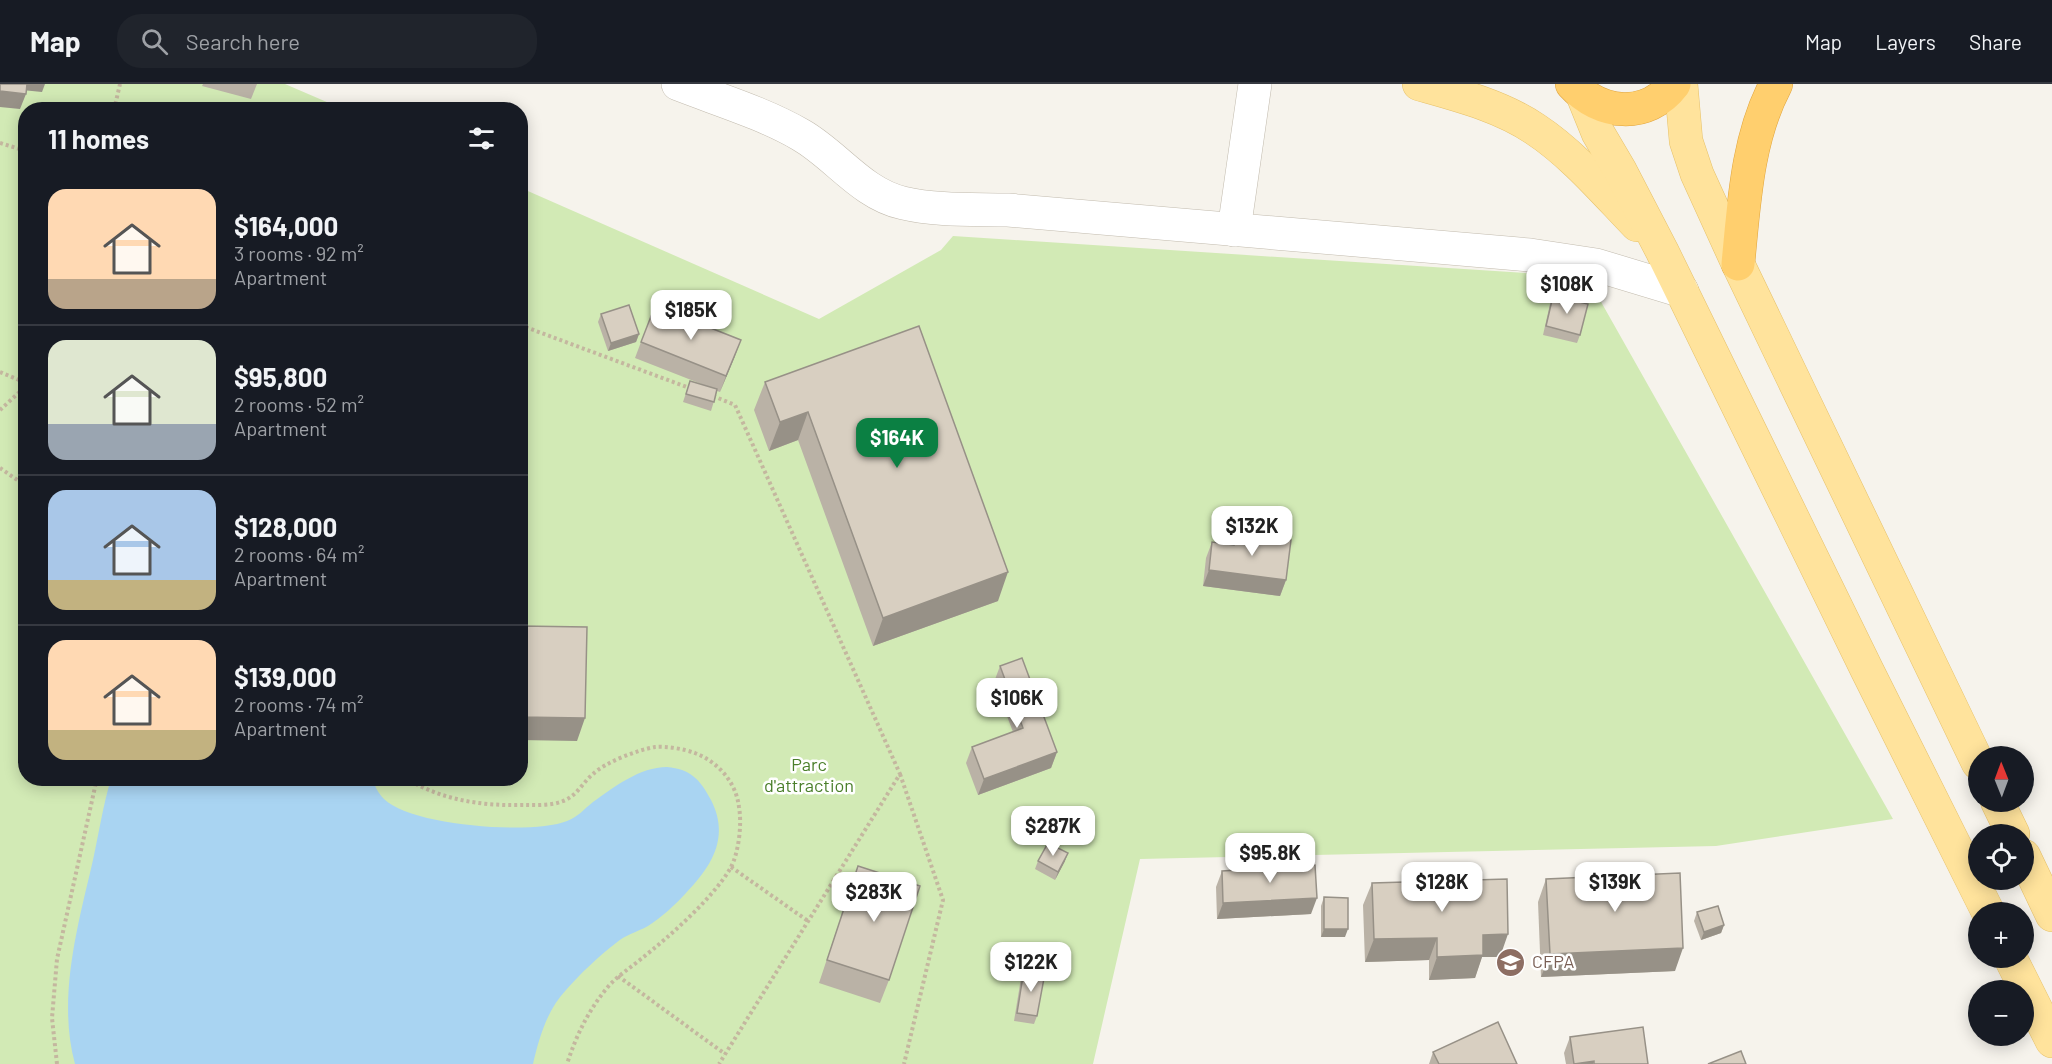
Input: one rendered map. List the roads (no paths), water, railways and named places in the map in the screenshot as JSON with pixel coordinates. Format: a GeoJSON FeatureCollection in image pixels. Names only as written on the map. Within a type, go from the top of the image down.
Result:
{"type":"FeatureCollection","features":[{"type":"Feature","properties":{"kind":"highway"},"geometry":{"type":"LineString","coordinates":[[1578,90],[1599,105],[1618,109],[1637,108],[1654,102],[1674,84]]}},
{"type":"Feature","properties":{"kind":"highway"},"geometry":{"type":"LineString","coordinates":[[1738,264],[1745,189],[1755,140],[1776,84]]}},
{"type":"Feature","properties":{"kind":"main road"},"geometry":{"type":"LineString","coordinates":[[1419,84],[1496,109],[1535,129],[1569,157],[1662,251]]}},
{"type":"Feature","properties":{"kind":"main road"},"geometry":{"type":"LineString","coordinates":[[1681,84],[1686,141],[1697,174],[1970,746]]}},
{"type":"Feature","properties":{"kind":"main road"},"geometry":{"type":"LineString","coordinates":[[1578,90],[1598,133],[1621,172],[1682,291],[1983,902]]}},
{"type":"Feature","properties":{"kind":"main road"},"geometry":{"type":"LineString","coordinates":[[2034,877],[2052,915]]}},
{"type":"Feature","properties":{"kind":"main road"},"geometry":{"type":"LineString","coordinates":[[2016,968],[2052,1041]]}},
{"type":"Feature","properties":{"kind":"lane"},"geometry":{"type":"LineString","coordinates":[[1234,230],[1255,84]]}},
{"type":"Feature","properties":{"kind":"lane"},"geometry":{"type":"LineString","coordinates":[[698,87],[801,135],[824,150],[880,195],[902,203],[1563,259],[1596,265],[1682,291]]}},
{"type":"Feature","properties":{"kind":"water"},"geometry":{"type":"Polygon","coordinates":[[[657,768],[682,770],[694,776],[703,786],[711,800],[719,826],[715,850],[704,872],[668,911],[648,926],[620,940],[590,965],[559,998],[541,1034],[533,1064],[75,1064],[68,1013],[72,962],[81,910],[109,786],[375,786],[384,799],[398,808],[419,816],[472,825],[527,827],[567,821],[628,779],[657,768]]]}},
{"type":"Feature","properties":{"kind":"place","name":"CFPA"},"geometry":{"type":"Point","coordinates":[1511,962]}},
{"type":"Feature","properties":{"kind":"park label","name":"Parc d'attraction"},"geometry":{"type":"Point","coordinates":[809,775]}}]}
